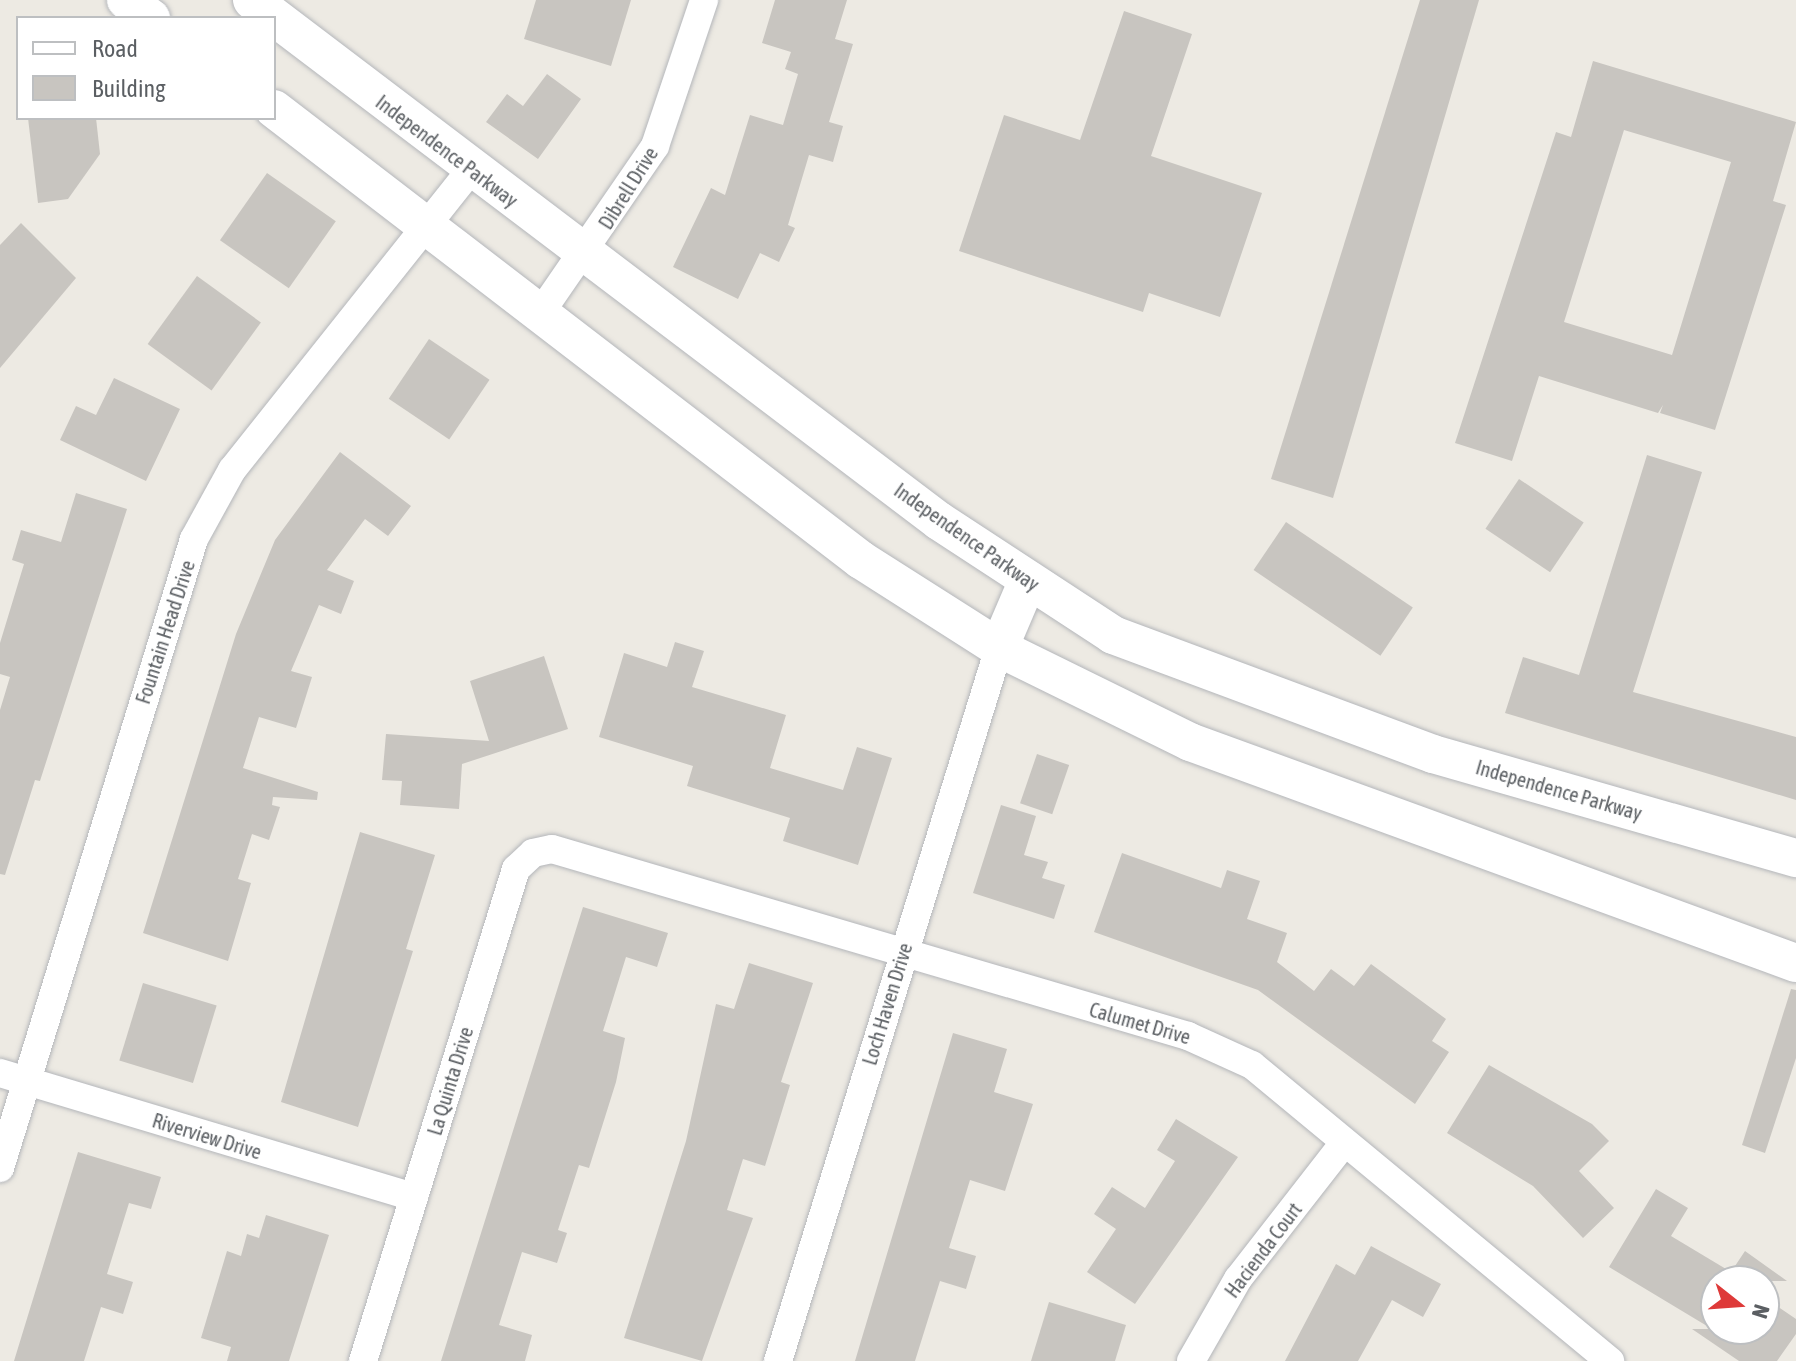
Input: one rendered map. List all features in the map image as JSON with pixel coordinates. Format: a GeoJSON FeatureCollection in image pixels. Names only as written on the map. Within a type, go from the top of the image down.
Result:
{"type":"FeatureCollection","features":[{"type":"Feature","properties":{"kind":"main road"},"geometry":{"type":"LineString","coordinates":[[126,0],[148,16]]}},
{"type":"Feature","properties":{"kind":"main road","name":"Independence Parkway"},"geometry":{"type":"LineString","coordinates":[[252,0],[273,16]]}},
{"type":"Feature","properties":{"kind":"main road","name":"Independence Parkway"},"geometry":{"type":"LineString","coordinates":[[276,19],[471,170],[939,521],[1113,635],[1209,676],[1433,754],[1796,858]]}},
{"type":"Feature","properties":{"kind":"main road"},"geometry":{"type":"LineString","coordinates":[[276,110],[428,222],[539,315],[861,560],[999,648],[1190,742],[1796,963]]}},
{"type":"Feature","properties":{"kind":"main road"},"geometry":{"type":"LineString","coordinates":[[999,648],[1028,580]]}},
{"type":"Feature","properties":{"kind":"street","name":"Dibrell Drive"},"geometry":{"type":"LineString","coordinates":[[539,315],[585,255],[655,146],[704,0]]}},
{"type":"Feature","properties":{"kind":"street","name":"Fountain Head Drive"},"geometry":{"type":"LineString","coordinates":[[0,1168],[13,1077],[194,539],[232,470],[471,170]]}},
{"type":"Feature","properties":{"kind":"street","name":"Loch Haven Drive"},"geometry":{"type":"LineString","coordinates":[[778,1361],[999,648]]}},
{"type":"Feature","properties":{"kind":"street","name":"La Quinta Drive"},"geometry":{"type":"LineString","coordinates":[[363,1361],[516,869],[539,851],[580,858]]}},
{"type":"Feature","properties":{"kind":"street","name":"Calumet Drive"},"geometry":{"type":"LineString","coordinates":[[580,858],[902,956],[1188,1036],[1252,1065],[1343,1144],[1610,1361]]}},
{"type":"Feature","properties":{"kind":"street","name":"Riverview Drive"},"geometry":{"type":"LineString","coordinates":[[13,1077],[414,1197]]}},
{"type":"Feature","properties":{"kind":"street","name":"Hacienda Court"},"geometry":{"type":"LineString","coordinates":[[1191,1361],[1238,1279],[1343,1144]]}},
{"type":"Feature","properties":{"kind":"building"},"geometry":{"type":"Polygon","coordinates":[[[536,0],[631,0],[611,66],[524,39],[536,0]]]}},
{"type":"Feature","properties":{"kind":"building"},"geometry":{"type":"Polygon","coordinates":[[[775,0],[847,0],[835,39],[853,44],[829,122],[843,126],[833,162],[809,155],[788,225],[795,228],[779,262],[760,253],[738,299],[673,267],[711,188],[725,195],[750,115],[783,125],[798,74],[785,69],[791,52],[762,43],[775,0]]]}},
{"type":"Feature","properties":{"kind":"building"},"geometry":{"type":"Polygon","coordinates":[[[1420,0],[1479,0],[1333,498],[1271,479],[1420,0]]]}},
{"type":"Feature","properties":{"kind":"building"},"geometry":{"type":"Polygon","coordinates":[[[1124,11],[1192,34],[1151,156],[1262,193],[1220,317],[1149,293],[1143,312],[959,251],[1004,115],[1080,140],[1124,11]]]}},
{"type":"Feature","properties":{"kind":"building"},"geometry":{"type":"Polygon","coordinates":[[[1593,61],[1796,122],[1773,201],[1786,205],[1715,430],[1660,413],[1663,405],[1658,413],[1539,376],[1512,461],[1455,443],[1556,132],[1571,137],[1593,61]],[[1624,130],[1564,322],[1672,355],[1731,162],[1624,130]]]}},
{"type":"Feature","properties":{"kind":"building"},"geometry":{"type":"Polygon","coordinates":[[[547,74],[581,99],[538,159],[486,122],[507,94],[523,106],[547,74]]]}},
{"type":"Feature","properties":{"kind":"building"},"geometry":{"type":"Polygon","coordinates":[[[28,120],[96,120],[100,154],[68,199],[38,203],[28,120]]]}},
{"type":"Feature","properties":{"kind":"building"},"geometry":{"type":"Polygon","coordinates":[[[267,173],[336,221],[289,288],[220,240],[267,173]]]}},
{"type":"Feature","properties":{"kind":"building"},"geometry":{"type":"Polygon","coordinates":[[[21,223],[76,278],[0,368],[0,245],[21,223]]]}},
{"type":"Feature","properties":{"kind":"building"},"geometry":{"type":"Polygon","coordinates":[[[197,276],[261,322],[212,390],[148,344],[197,276]]]}},
{"type":"Feature","properties":{"kind":"building"},"geometry":{"type":"Polygon","coordinates":[[[429,339],[490,380],[449,440],[389,399],[429,339]]]}},
{"type":"Feature","properties":{"kind":"building"},"geometry":{"type":"Polygon","coordinates":[[[114,378],[180,409],[146,481],[60,440],[76,406],[96,415],[114,378]]]}},
{"type":"Feature","properties":{"kind":"building"},"geometry":{"type":"Polygon","coordinates":[[[340,452],[411,506],[388,536],[365,519],[327,570],[354,581],[341,614],[319,605],[291,671],[312,677],[296,728],[259,717],[243,768],[318,792],[317,800],[273,797],[272,805],[280,807],[269,840],[252,834],[238,879],[251,883],[228,961],[143,933],[236,634],[275,540],[340,452]]]}},
{"type":"Feature","properties":{"kind":"building"},"geometry":{"type":"Polygon","coordinates":[[[1647,455],[1702,472],[1633,692],[1796,737],[1796,800],[1505,713],[1523,657],[1579,675],[1647,455]]]}},
{"type":"Feature","properties":{"kind":"building"},"geometry":{"type":"Polygon","coordinates":[[[1519,479],[1584,523],[1550,572],[1485,529],[1519,479]]]}},
{"type":"Feature","properties":{"kind":"building"},"geometry":{"type":"Polygon","coordinates":[[[76,493],[127,509],[40,781],[35,780],[5,875],[0,874],[0,710],[10,677],[0,674],[0,643],[24,564],[12,560],[21,530],[61,542],[76,493]]]}},
{"type":"Feature","properties":{"kind":"building"},"geometry":{"type":"Polygon","coordinates":[[[1286,522],[1413,608],[1380,656],[1254,570],[1286,522]]]}},
{"type":"Feature","properties":{"kind":"building"},"geometry":{"type":"Polygon","coordinates":[[[675,642],[704,651],[692,687],[786,715],[770,768],[843,790],[857,747],[892,758],[858,865],[783,841],[790,818],[687,786],[693,766],[599,737],[624,653],[667,667],[675,642]]]}},
{"type":"Feature","properties":{"kind":"building"},"geometry":{"type":"Polygon","coordinates":[[[544,656],[568,729],[462,764],[459,809],[400,805],[402,781],[382,780],[386,734],[489,741],[470,681],[544,656]]]}},
{"type":"Feature","properties":{"kind":"building"},"geometry":{"type":"Polygon","coordinates":[[[1037,754],[1069,765],[1052,814],[1020,803],[1037,754]]]}},
{"type":"Feature","properties":{"kind":"building"},"geometry":{"type":"Polygon","coordinates":[[[1001,805],[1036,816],[1024,855],[1048,862],[1042,878],[1065,885],[1054,919],[973,893],[1001,805]]]}},
{"type":"Feature","properties":{"kind":"building"},"geometry":{"type":"Polygon","coordinates":[[[360,832],[435,855],[406,949],[413,951],[358,1127],[281,1102],[360,832]]]}},
{"type":"Feature","properties":{"kind":"building"},"geometry":{"type":"Polygon","coordinates":[[[1122,853],[1221,888],[1227,870],[1260,881],[1247,919],[1287,933],[1277,962],[1314,991],[1331,969],[1354,986],[1371,964],[1446,1019],[1432,1041],[1449,1052],[1415,1104],[1258,990],[1094,932],[1122,853]]]}},
{"type":"Feature","properties":{"kind":"building"},"geometry":{"type":"Polygon","coordinates":[[[583,907],[668,933],[657,967],[626,957],[603,1031],[625,1038],[616,1082],[589,1168],[579,1165],[558,1230],[567,1233],[557,1263],[522,1252],[499,1325],[532,1335],[525,1361],[441,1361],[583,907]]]}},
{"type":"Feature","properties":{"kind":"building"},"geometry":{"type":"Polygon","coordinates":[[[749,963],[813,983],[781,1082],[790,1085],[765,1166],[743,1159],[727,1210],[753,1218],[702,1361],[624,1338],[686,1141],[716,1004],[734,1009],[749,963]]]}},
{"type":"Feature","properties":{"kind":"building"},"geometry":{"type":"Polygon","coordinates":[[[143,983],[217,1006],[193,1083],[119,1060],[143,983]]]}},
{"type":"Feature","properties":{"kind":"building"},"geometry":{"type":"Polygon","coordinates":[[[1791,989],[1796,990],[1796,1058],[1765,1153],[1742,1145],[1791,989]]]}},
{"type":"Feature","properties":{"kind":"building"},"geometry":{"type":"Polygon","coordinates":[[[953,1033],[1007,1049],[994,1092],[1033,1104],[1005,1191],[970,1180],[949,1248],[976,1256],[966,1289],[940,1281],[915,1361],[855,1361],[953,1033]]]}},
{"type":"Feature","properties":{"kind":"building"},"geometry":{"type":"Polygon","coordinates":[[[1489,1065],[1592,1124],[1609,1141],[1579,1171],[1614,1208],[1583,1238],[1533,1186],[1447,1133],[1489,1065]]]}},
{"type":"Feature","properties":{"kind":"building"},"geometry":{"type":"Polygon","coordinates":[[[1176,1119],[1238,1157],[1135,1304],[1087,1272],[1116,1229],[1094,1214],[1112,1187],[1145,1208],[1175,1161],[1157,1150],[1176,1119]]]}},
{"type":"Feature","properties":{"kind":"building"},"geometry":{"type":"Polygon","coordinates":[[[78,1152],[161,1177],[151,1209],[129,1203],[107,1274],[133,1282],[123,1314],[101,1307],[84,1361],[14,1361],[78,1152]]]}},
{"type":"Feature","properties":{"kind":"building"},"geometry":{"type":"Polygon","coordinates":[[[1656,1189],[1688,1208],[1671,1236],[1719,1265],[1700,1265],[1700,1322],[1609,1267],[1656,1189]]]}},
{"type":"Feature","properties":{"kind":"building"},"geometry":{"type":"Polygon","coordinates":[[[266,1215],[329,1235],[289,1361],[227,1361],[231,1347],[201,1338],[227,1251],[241,1256],[247,1234],[259,1238],[266,1215]]]}},
{"type":"Feature","properties":{"kind":"building"},"geometry":{"type":"Polygon","coordinates":[[[1371,1246],[1441,1284],[1423,1317],[1392,1300],[1358,1361],[1285,1361],[1336,1264],[1355,1275],[1371,1246]]]}},
{"type":"Feature","properties":{"kind":"building"},"geometry":{"type":"Polygon","coordinates":[[[1745,1251],[1765,1265],[1736,1265],[1745,1251]]]}},
{"type":"Feature","properties":{"kind":"building"},"geometry":{"type":"Polygon","coordinates":[[[1049,1302],[1126,1325],[1115,1361],[1031,1361],[1049,1302]]]}},
{"type":"Feature","properties":{"kind":"building"},"geometry":{"type":"Polygon","coordinates":[[[1780,1308],[1796,1319],[1796,1334],[1777,1361],[1739,1361],[1716,1345],[1780,1345],[1780,1308]]]}}]}
